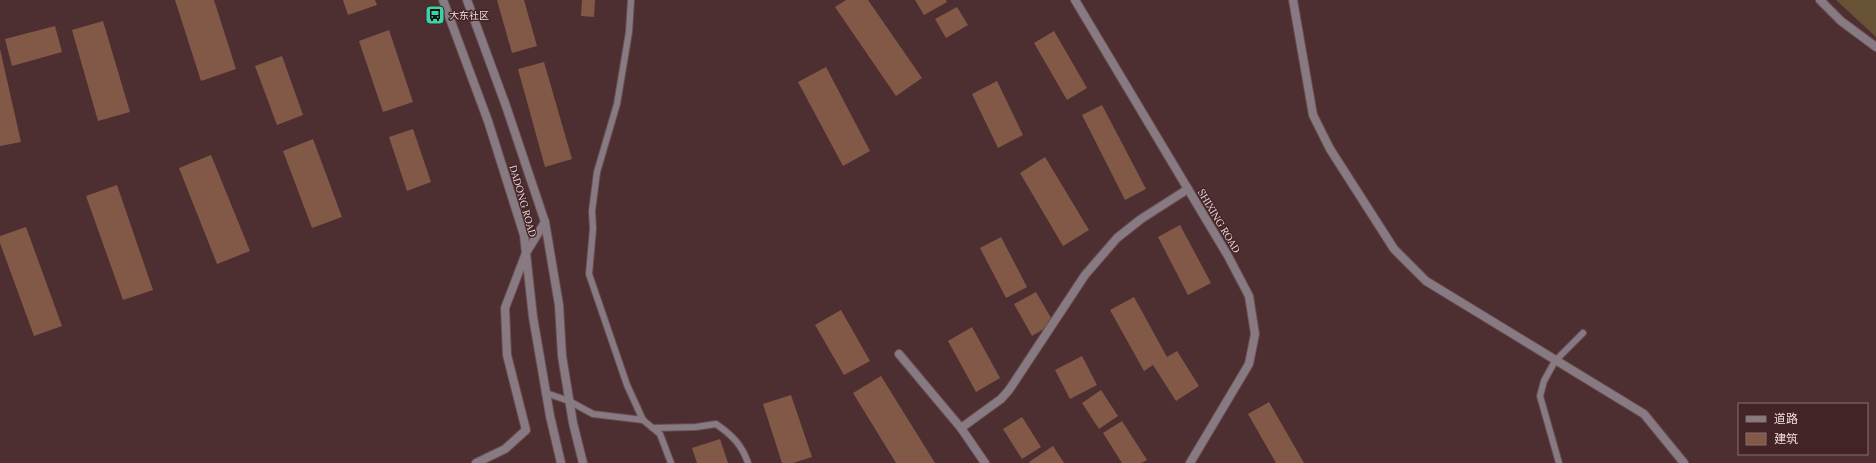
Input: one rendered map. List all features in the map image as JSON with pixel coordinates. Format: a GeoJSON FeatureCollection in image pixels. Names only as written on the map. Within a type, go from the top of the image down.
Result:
{"type":"FeatureCollection","features":[{"type":"Feature","properties":{"kind":"street","name":"DADONG ROAD"},"geometry":{"type":"LineString","coordinates":[[443,0],[488,121],[524,235],[533,317],[546,393],[561,463]]}},
{"type":"Feature","properties":{"kind":"street","name":"DADONG ROAD"},"geometry":{"type":"LineString","coordinates":[[467,0],[506,106],[545,222],[559,305],[562,356],[569,401],[583,463]]}},
{"type":"Feature","properties":{"kind":"street","name":"SHIXING ROAD"},"geometry":{"type":"LineString","coordinates":[[1075,0],[1228,256],[1248,296],[1255,334],[1249,364],[1190,463]]}},
{"type":"Feature","properties":{"kind":"street"},"geometry":{"type":"LineString","coordinates":[[1293,0],[1313,115],[1330,149],[1394,249],[1426,281],[1644,414],[1684,463]]}},
{"type":"Feature","properties":{"kind":"street"},"geometry":{"type":"LineString","coordinates":[[1820,0],[1841,21],[1876,47]]}},
{"type":"Feature","properties":{"kind":"street"},"geometry":{"type":"LineString","coordinates":[[961,428],[1001,399],[1009,390],[1085,275],[1117,238],[1141,219],[1188,189]]}},
{"type":"Feature","properties":{"kind":"street"},"geometry":{"type":"LineString","coordinates":[[476,463],[505,449],[526,430],[507,355],[505,308],[526,253],[545,222]]}},
{"type":"Feature","properties":{"kind":"street"},"geometry":{"type":"LineString","coordinates":[[899,354],[961,428],[985,463]]}},
{"type":"Feature","properties":{"kind":"lane"},"geometry":{"type":"LineString","coordinates":[[631,0],[630,32],[617,104],[596,172],[592,211],[593,229],[589,274],[627,385],[643,420],[660,434],[670,463]]}},
{"type":"Feature","properties":{"kind":"lane"},"geometry":{"type":"LineString","coordinates":[[1559,463],[1540,396],[1544,381],[1555,361],[1583,333]]}},
{"type":"Feature","properties":{"kind":"lane"},"geometry":{"type":"LineString","coordinates":[[546,393],[569,401],[593,414],[643,420]]}},
{"type":"Feature","properties":{"kind":"lane"},"geometry":{"type":"LineString","coordinates":[[653,428],[696,427],[716,424],[730,434],[743,450],[748,463]]}},
{"type":"Feature","properties":{"kind":"shaded area"},"geometry":{"type":"Polygon","coordinates":[[[1836,0],[1876,0],[1876,37],[1836,0]]]}},
{"type":"Feature","properties":{"kind":"building"},"geometry":{"type":"Polygon","coordinates":[[[175,0],[214,0],[236,69],[201,81],[175,0]]]}},
{"type":"Feature","properties":{"kind":"building"},"geometry":{"type":"Polygon","coordinates":[[[343,0],[375,0],[377,5],[348,15],[343,0]]]}},
{"type":"Feature","properties":{"kind":"building"},"geometry":{"type":"Polygon","coordinates":[[[497,0],[524,0],[537,46],[512,53],[497,0]]]}},
{"type":"Feature","properties":{"kind":"building"},"geometry":{"type":"Polygon","coordinates":[[[582,0],[595,0],[594,17],[581,16],[582,0]]]}},
{"type":"Feature","properties":{"kind":"building"},"geometry":{"type":"Polygon","coordinates":[[[846,0],[868,0],[922,78],[896,96],[835,7],[846,0]]]}},
{"type":"Feature","properties":{"kind":"building"},"geometry":{"type":"Polygon","coordinates":[[[915,0],[946,0],[947,2],[924,15],[915,0]]]}},
{"type":"Feature","properties":{"kind":"building"},"geometry":{"type":"Polygon","coordinates":[[[957,7],[968,25],[946,38],[935,19],[957,7]]]}},
{"type":"Feature","properties":{"kind":"building"},"geometry":{"type":"Polygon","coordinates":[[[103,21],[130,112],[98,121],[72,30],[103,21]]]}},
{"type":"Feature","properties":{"kind":"building"},"geometry":{"type":"Polygon","coordinates":[[[55,26],[62,52],[12,66],[5,39],[55,26]]]}},
{"type":"Feature","properties":{"kind":"building"},"geometry":{"type":"Polygon","coordinates":[[[389,30],[413,102],[383,112],[359,41],[389,30]]]}},
{"type":"Feature","properties":{"kind":"building"},"geometry":{"type":"Polygon","coordinates":[[[1054,31],[1087,88],[1067,100],[1034,43],[1054,31]]]}},
{"type":"Feature","properties":{"kind":"building"},"geometry":{"type":"Polygon","coordinates":[[[0,49],[21,142],[0,146],[0,49]]]}},
{"type":"Feature","properties":{"kind":"building"},"geometry":{"type":"Polygon","coordinates":[[[282,56],[303,115],[277,125],[255,66],[282,56]]]}},
{"type":"Feature","properties":{"kind":"building"},"geometry":{"type":"Polygon","coordinates":[[[544,62],[572,159],[545,167],[518,69],[544,62]]]}},
{"type":"Feature","properties":{"kind":"building"},"geometry":{"type":"Polygon","coordinates":[[[826,67],[870,151],[843,166],[798,82],[826,67]]]}},
{"type":"Feature","properties":{"kind":"building"},"geometry":{"type":"Polygon","coordinates":[[[997,81],[1023,135],[998,148],[972,94],[997,81]]]}},
{"type":"Feature","properties":{"kind":"building"},"geometry":{"type":"Polygon","coordinates":[[[1102,105],[1146,189],[1125,200],[1082,115],[1102,105]]]}},
{"type":"Feature","properties":{"kind":"building"},"geometry":{"type":"Polygon","coordinates":[[[413,129],[431,182],[407,191],[389,137],[413,129]]]}},
{"type":"Feature","properties":{"kind":"building"},"geometry":{"type":"Polygon","coordinates":[[[313,139],[342,217],[312,228],[283,151],[313,139]]]}},
{"type":"Feature","properties":{"kind":"building"},"geometry":{"type":"Polygon","coordinates":[[[211,155],[250,251],[217,264],[179,168],[211,155]]]}},
{"type":"Feature","properties":{"kind":"building"},"geometry":{"type":"Polygon","coordinates":[[[1045,157],[1089,230],[1063,246],[1020,173],[1045,157]]]}},
{"type":"Feature","properties":{"kind":"building"},"geometry":{"type":"Polygon","coordinates":[[[117,185],[153,290],[123,300],[86,196],[117,185]]]}},
{"type":"Feature","properties":{"kind":"building"},"geometry":{"type":"Polygon","coordinates":[[[1180,225],[1211,283],[1188,295],[1158,237],[1180,225]]]}},
{"type":"Feature","properties":{"kind":"building"},"geometry":{"type":"Polygon","coordinates":[[[26,227],[62,326],[34,336],[0,243],[0,236],[26,227]]]}},
{"type":"Feature","properties":{"kind":"building"},"geometry":{"type":"Polygon","coordinates":[[[1001,237],[1027,287],[1006,298],[980,248],[1001,237]]]}},
{"type":"Feature","properties":{"kind":"building"},"geometry":{"type":"Polygon","coordinates":[[[1036,292],[1054,323],[1032,336],[1014,304],[1036,292]]]}},
{"type":"Feature","properties":{"kind":"building"},"geometry":{"type":"Polygon","coordinates":[[[1134,297],[1167,357],[1177,351],[1199,386],[1176,401],[1153,365],[1144,371],[1110,310],[1134,297]]]}},
{"type":"Feature","properties":{"kind":"building"},"geometry":{"type":"Polygon","coordinates":[[[841,310],[870,361],[844,375],[815,325],[841,310]]]}},
{"type":"Feature","properties":{"kind":"building"},"geometry":{"type":"Polygon","coordinates":[[[972,327],[1000,378],[976,392],[948,341],[972,327]]]}},
{"type":"Feature","properties":{"kind":"building"},"geometry":{"type":"Polygon","coordinates":[[[1082,356],[1097,385],[1070,399],[1055,370],[1082,356]]]}},
{"type":"Feature","properties":{"kind":"building"},"geometry":{"type":"Polygon","coordinates":[[[881,376],[935,463],[896,463],[853,393],[881,376]]]}},
{"type":"Feature","properties":{"kind":"building"},"geometry":{"type":"Polygon","coordinates":[[[1101,390],[1118,416],[1099,429],[1082,403],[1101,390]]]}},
{"type":"Feature","properties":{"kind":"building"},"geometry":{"type":"Polygon","coordinates":[[[791,395],[812,457],[793,463],[782,463],[763,404],[791,395]]]}},
{"type":"Feature","properties":{"kind":"building"},"geometry":{"type":"Polygon","coordinates":[[[1269,402],[1304,463],[1276,463],[1248,414],[1269,402]]]}},
{"type":"Feature","properties":{"kind":"building"},"geometry":{"type":"Polygon","coordinates":[[[1022,417],[1041,447],[1022,459],[1003,429],[1022,417]]]}},
{"type":"Feature","properties":{"kind":"building"},"geometry":{"type":"Polygon","coordinates":[[[1122,421],[1147,460],[1141,463],[1122,463],[1103,433],[1122,421]]]}},
{"type":"Feature","properties":{"kind":"building"},"geometry":{"type":"Polygon","coordinates":[[[720,439],[728,463],[697,463],[692,448],[720,439]]]}},
{"type":"Feature","properties":{"kind":"building"},"geometry":{"type":"Polygon","coordinates":[[[1053,446],[1064,463],[1029,462],[1053,446]]]}},
{"type":"Feature","properties":{"kind":"place","name":"大东社区"},"geometry":{"type":"Point","coordinates":[435,15]}}]}
